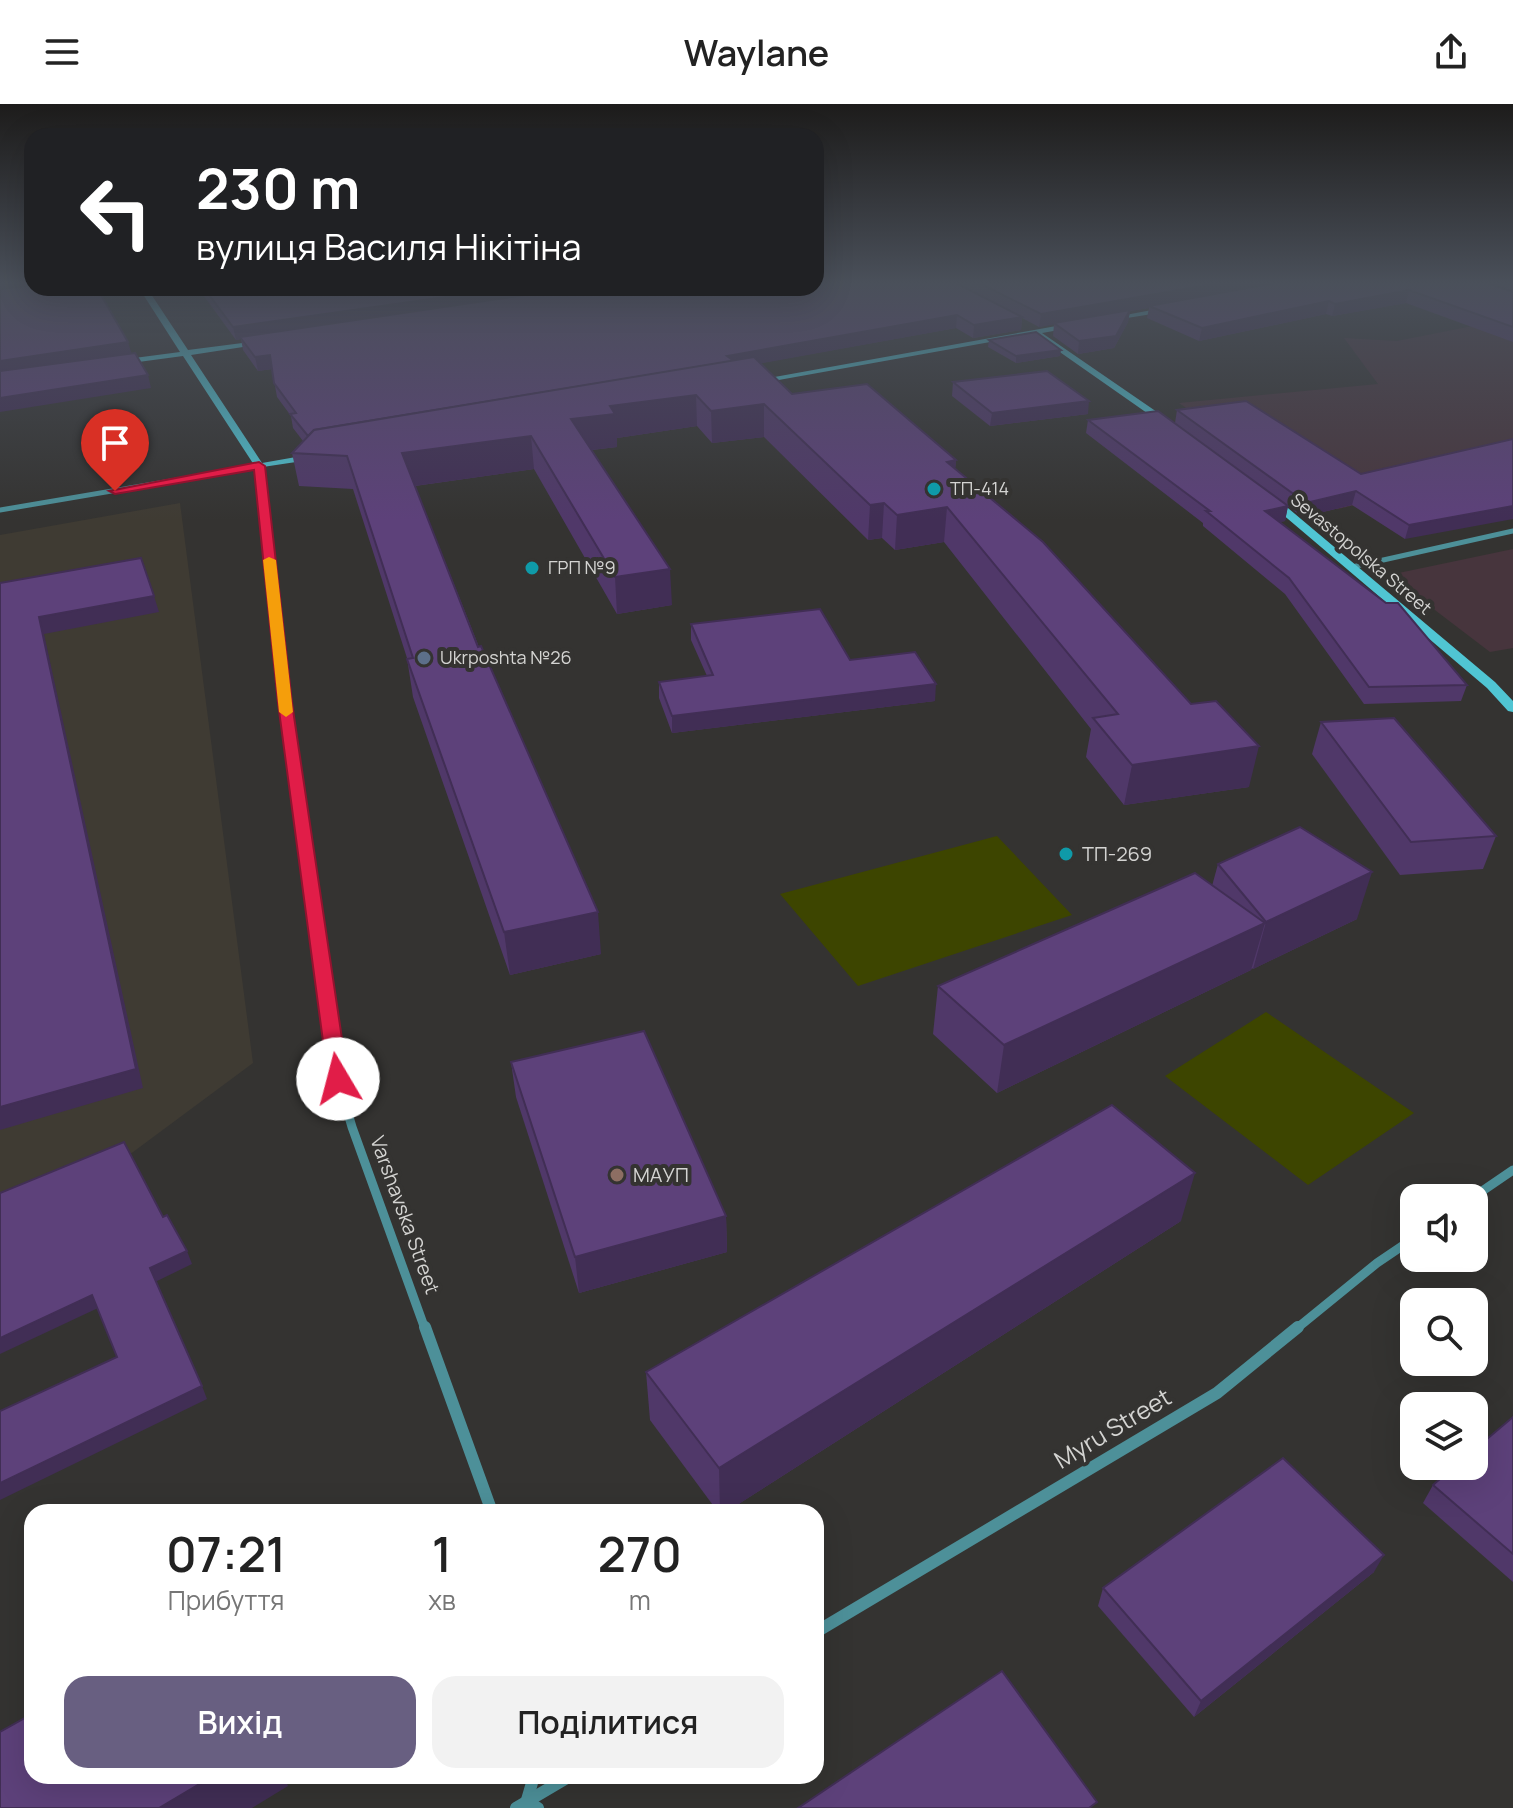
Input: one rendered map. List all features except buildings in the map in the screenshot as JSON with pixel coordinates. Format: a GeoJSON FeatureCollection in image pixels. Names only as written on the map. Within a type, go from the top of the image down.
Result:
{"type":"FeatureCollection","features":[{"type":"Feature","properties":{"kind":"street"},"geometry":{"type":"LineString","coordinates":[[102,365],[134,361]]}},
{"type":"Feature","properties":{"kind":"street","name":"Varshavska Street"},"geometry":{"type":"LineString","coordinates":[[192,361],[259,466],[285,703],[338,1079],[363,1157],[489,1504]]}},
{"type":"Feature","properties":{"kind":"street"},"geometry":{"type":"LineString","coordinates":[[743,384],[876,361]]}},
{"type":"Feature","properties":{"kind":"street"},"geometry":{"type":"LineString","coordinates":[[1077,361],[1183,435]]}},
{"type":"Feature","properties":{"kind":"street"},"geometry":{"type":"LineString","coordinates":[[0,510],[320,456]]}},
{"type":"Feature","properties":{"kind":"street","name":"Sevastopolska Street"},"geometry":{"type":"LineString","coordinates":[[1258,490],[1491,685],[1513,708]]}},
{"type":"Feature","properties":{"kind":"street"},"geometry":{"type":"LineString","coordinates":[[1352,567],[1513,531]]}},
{"type":"Feature","properties":{"kind":"street"},"geometry":{"type":"LineString","coordinates":[[1488,1187],[1513,1170]]}},
{"type":"Feature","properties":{"kind":"street","name":"Myru Street"},"geometry":{"type":"LineString","coordinates":[[824,1627],[1217,1393],[1400,1247]]}},
{"type":"Feature","properties":{"kind":"street"},"geometry":{"type":"LineString","coordinates":[[527,1806],[532,1784]]}},
{"type":"Feature","properties":{"kind":"street"},"geometry":{"type":"LineString","coordinates":[[527,1806],[559,1784]]}},
{"type":"Feature","properties":{"kind":"shaded area"},"geometry":{"type":"Polygon","coordinates":[[[1361,361],[1513,361],[1513,468],[1338,509],[1316,498],[1179,403],[1378,384],[1361,361]]]}},
{"type":"Feature","properties":{"kind":"shaded area"},"geometry":{"type":"Polygon","coordinates":[[[180,503],[253,1063],[129,1155],[0,1209],[0,535],[180,503]]]}},
{"type":"Feature","properties":{"kind":"shaded area"},"geometry":{"type":"Polygon","coordinates":[[[1513,549],[1513,648],[1490,652],[1389,575],[1513,549]]]}},
{"type":"Feature","properties":{"kind":"green space"},"geometry":{"type":"Polygon","coordinates":[[[997,836],[1072,915],[858,986],[780,894],[997,836]]]}},
{"type":"Feature","properties":{"kind":"green space"},"geometry":{"type":"Polygon","coordinates":[[[1266,1012],[1414,1113],[1308,1185],[1165,1076],[1266,1012]]]}},
{"type":"Feature","properties":{"kind":"slow traffic"},"geometry":{"type":"LineString","coordinates":[[269,560],[286,712]]}},
{"type":"Feature","properties":{"kind":"place","name":"ТП-414"},"geometry":{"type":"Point","coordinates":[934,489]}},
{"type":"Feature","properties":{"kind":"place","name":"ГРП №9"},"geometry":{"type":"Point","coordinates":[532,568]}},
{"type":"Feature","properties":{"kind":"place","name":"Ukrposhta №26"},"geometry":{"type":"Point","coordinates":[424,658]}},
{"type":"Feature","properties":{"kind":"place","name":"ТП-269"},"geometry":{"type":"Point","coordinates":[1066,854]}},
{"type":"Feature","properties":{"kind":"place","name":"МАУП"},"geometry":{"type":"Point","coordinates":[617,1175]}},
{"type":"Feature","properties":{"kind":"route"},"geometry":{"type":"LineString","coordinates":[[115,491],[259,466],[285,703],[338,1079]]}}]}
